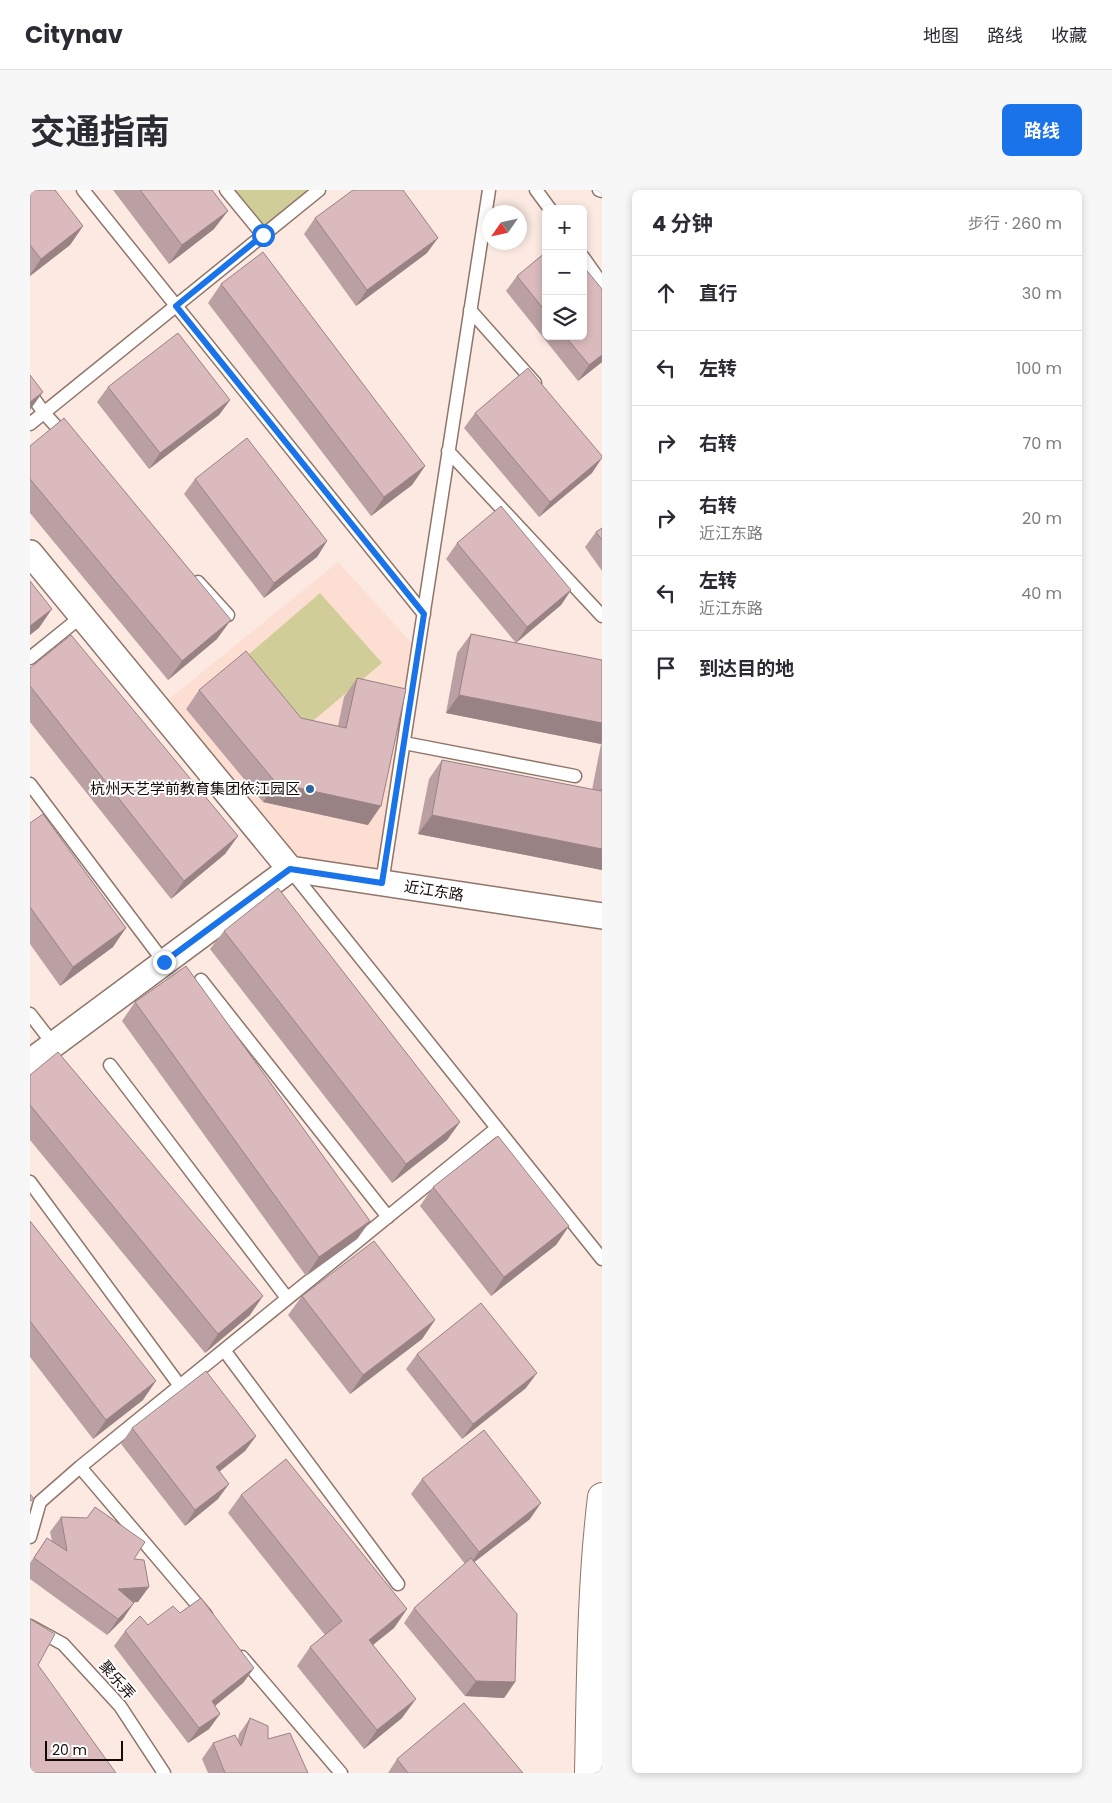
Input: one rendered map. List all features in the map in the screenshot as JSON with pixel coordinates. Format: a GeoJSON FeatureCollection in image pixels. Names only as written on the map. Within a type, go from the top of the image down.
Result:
{"type":"FeatureCollection","features":[{"type":"Feature","properties":{"kind":"street"},"geometry":{"type":"LineString","coordinates":[[30,553],[290,869],[30,1062]]}},
{"type":"Feature","properties":{"kind":"street","name":"近江东路"},"geometry":{"type":"LineString","coordinates":[[290,869],[602,916]]}},
{"type":"Feature","properties":{"kind":"street"},"geometry":{"type":"LineString","coordinates":[[589,1773],[592,1644],[598,1526],[602,1497]]}},
{"type":"Feature","properties":{"kind":"lane"},"geometry":{"type":"LineString","coordinates":[[83,190],[424,614]]}},
{"type":"Feature","properties":{"kind":"lane"},"geometry":{"type":"LineString","coordinates":[[226,190],[263,235]]}},
{"type":"Feature","properties":{"kind":"lane"},"geometry":{"type":"LineString","coordinates":[[30,424],[319,190]]}},
{"type":"Feature","properties":{"kind":"lane"},"geometry":{"type":"LineString","coordinates":[[382,883],[489,190]]}},
{"type":"Feature","properties":{"kind":"lane"},"geometry":{"type":"LineString","coordinates":[[536,190],[547,205]]}},
{"type":"Feature","properties":{"kind":"lane"},"geometry":{"type":"LineString","coordinates":[[587,263],[602,284]]}},
{"type":"Feature","properties":{"kind":"lane"},"geometry":{"type":"LineString","coordinates":[[470,310],[543,391]]}},
{"type":"Feature","properties":{"kind":"lane"},"geometry":{"type":"LineString","coordinates":[[30,393],[44,413],[77,449]]}},
{"type":"Feature","properties":{"kind":"lane"},"geometry":{"type":"LineString","coordinates":[[448,451],[602,616]]}},
{"type":"Feature","properties":{"kind":"lane"},"geometry":{"type":"LineString","coordinates":[[189,571],[228,615]]}},
{"type":"Feature","properties":{"kind":"lane"},"geometry":{"type":"LineString","coordinates":[[30,658],[82,616]]}},
{"type":"Feature","properties":{"kind":"lane"},"geometry":{"type":"LineString","coordinates":[[404,743],[575,776]]}},
{"type":"Feature","properties":{"kind":"lane"},"geometry":{"type":"LineString","coordinates":[[30,784],[164,962]]}},
{"type":"Feature","properties":{"kind":"lane"},"geometry":{"type":"LineString","coordinates":[[290,869],[602,1259]]}},
{"type":"Feature","properties":{"kind":"lane"},"geometry":{"type":"LineString","coordinates":[[201,980],[388,1216]]}},
{"type":"Feature","properties":{"kind":"lane"},"geometry":{"type":"LineString","coordinates":[[30,1014],[54,1045]]}},
{"type":"Feature","properties":{"kind":"lane"},"geometry":{"type":"LineString","coordinates":[[110,1065],[287,1298]]}},
{"type":"Feature","properties":{"kind":"lane"},"geometry":{"type":"LineString","coordinates":[[30,1537],[40,1502],[80,1467],[497,1128]]}},
{"type":"Feature","properties":{"kind":"lane"},"geometry":{"type":"LineString","coordinates":[[30,1182],[180,1386]]}},
{"type":"Feature","properties":{"kind":"lane"},"geometry":{"type":"LineString","coordinates":[[224,1350],[398,1584]]}},
{"type":"Feature","properties":{"kind":"lane"},"geometry":{"type":"LineString","coordinates":[[80,1467],[213,1624]]}},
{"type":"Feature","properties":{"kind":"lane","name":"聚乐弄"},"geometry":{"type":"LineString","coordinates":[[30,1626],[64,1644],[120,1706],[164,1773]]}},
{"type":"Feature","properties":{"kind":"lane"},"geometry":{"type":"LineString","coordinates":[[232,1646],[341,1773]]}},
{"type":"Feature","properties":{"kind":"shaded area"},"geometry":{"type":"Polygon","coordinates":[[[227,190],[319,190],[263,235],[227,190]]]}},
{"type":"Feature","properties":{"kind":"shaded area","name":"杭州天艺学前教育集团依江园区"},"geometry":{"type":"Polygon","coordinates":[[[338,562],[418,650],[382,883],[290,869],[158,708],[338,562]]]}},
{"type":"Feature","properties":{"kind":"shaded area"},"geometry":{"type":"Polygon","coordinates":[[[320,593],[382,663],[302,730],[241,661],[320,593]]]}},
{"type":"Feature","properties":{"kind":"building"},"geometry":{"type":"Polygon","coordinates":[[[30,190],[55,190],[83,226],[41,259],[30,245],[30,190]]]}},
{"type":"Feature","properties":{"kind":"building"},"geometry":{"type":"Polygon","coordinates":[[[140,190],[212,190],[228,211],[182,245],[140,190]]]}},
{"type":"Feature","properties":{"kind":"building"},"geometry":{"type":"Polygon","coordinates":[[[353,190],[403,190],[438,238],[367,290],[315,218],[353,190]]]}},
{"type":"Feature","properties":{"kind":"building"},"geometry":{"type":"Polygon","coordinates":[[[263,252],[425,466],[384,497],[221,284],[263,252]]]}},
{"type":"Feature","properties":{"kind":"building"},"geometry":{"type":"Polygon","coordinates":[[[542,255],[542,307],[517,276],[542,255]]]}},
{"type":"Feature","properties":{"kind":"building"},"geometry":{"type":"Polygon","coordinates":[[[587,271],[602,289],[602,355],[589,365],[568,340],[587,340],[587,271]]]}},
{"type":"Feature","properties":{"kind":"building"},"geometry":{"type":"Polygon","coordinates":[[[178,333],[230,400],[160,453],[108,387],[178,333]]]}},
{"type":"Feature","properties":{"kind":"building"},"geometry":{"type":"Polygon","coordinates":[[[528,368],[602,456],[550,502],[475,413],[528,368]]]}},
{"type":"Feature","properties":{"kind":"building"},"geometry":{"type":"Polygon","coordinates":[[[30,375],[43,392],[30,402],[30,375]]]}},
{"type":"Feature","properties":{"kind":"building"},"geometry":{"type":"Polygon","coordinates":[[[64,418],[231,620],[182,661],[30,479],[30,446],[64,418]]]}},
{"type":"Feature","properties":{"kind":"building"},"geometry":{"type":"Polygon","coordinates":[[[247,438],[327,541],[274,583],[195,479],[247,438]]]}},
{"type":"Feature","properties":{"kind":"building"},"geometry":{"type":"Polygon","coordinates":[[[501,506],[571,590],[527,627],[457,543],[501,506]]]}},
{"type":"Feature","properties":{"kind":"building"},"geometry":{"type":"Polygon","coordinates":[[[602,528],[602,540],[596,532],[602,528]]]}},
{"type":"Feature","properties":{"kind":"building"},"geometry":{"type":"Polygon","coordinates":[[[30,581],[52,609],[30,626],[30,581]]]}},
{"type":"Feature","properties":{"kind":"building"},"geometry":{"type":"Polygon","coordinates":[[[471,634],[602,660],[602,723],[459,695],[471,634]]]}},
{"type":"Feature","properties":{"kind":"building"},"geometry":{"type":"Polygon","coordinates":[[[71,635],[238,836],[184,881],[30,686],[30,668],[71,635]]]}},
{"type":"Feature","properties":{"kind":"building"},"geometry":{"type":"Polygon","coordinates":[[[246,651],[301,718],[346,728],[357,678],[406,689],[381,806],[276,783],[199,690],[246,651]]]}},
{"type":"Feature","properties":{"kind":"building"},"geometry":{"type":"Polygon","coordinates":[[[442,760],[601,791],[602,788],[602,849],[432,815],[442,760]]]}},
{"type":"Feature","properties":{"kind":"building"},"geometry":{"type":"Polygon","coordinates":[[[43,814],[126,928],[73,967],[30,907],[30,823],[43,814]]]}},
{"type":"Feature","properties":{"kind":"building"},"geometry":{"type":"Polygon","coordinates":[[[278,888],[460,1122],[406,1164],[224,931],[278,888]]]}},
{"type":"Feature","properties":{"kind":"building"},"geometry":{"type":"Polygon","coordinates":[[[186,966],[370,1221],[319,1257],[135,1002],[186,966]]]}},
{"type":"Feature","properties":{"kind":"building"},"geometry":{"type":"Polygon","coordinates":[[[58,1052],[263,1296],[218,1334],[30,1105],[30,1075],[58,1052]]]}},
{"type":"Feature","properties":{"kind":"building"},"geometry":{"type":"Polygon","coordinates":[[[498,1136],[569,1226],[504,1277],[433,1187],[498,1136]]]}},
{"type":"Feature","properties":{"kind":"building"},"geometry":{"type":"Polygon","coordinates":[[[30,1221],[156,1381],[106,1420],[30,1321],[30,1221]]]}},
{"type":"Feature","properties":{"kind":"building"},"geometry":{"type":"Polygon","coordinates":[[[374,1241],[435,1320],[363,1375],[302,1296],[374,1241]]]}},
{"type":"Feature","properties":{"kind":"building"},"geometry":{"type":"Polygon","coordinates":[[[481,1303],[537,1373],[473,1424],[417,1354],[481,1303]]]}},
{"type":"Feature","properties":{"kind":"building"},"geometry":{"type":"Polygon","coordinates":[[[206,1371],[256,1436],[216,1467],[229,1484],[195,1510],[132,1428],[206,1371]]]}},
{"type":"Feature","properties":{"kind":"building"},"geometry":{"type":"Polygon","coordinates":[[[484,1430],[541,1503],[479,1552],[422,1479],[484,1430]]]}},
{"type":"Feature","properties":{"kind":"building"},"geometry":{"type":"Polygon","coordinates":[[[286,1459],[407,1609],[369,1640],[416,1699],[377,1730],[310,1647],[342,1621],[241,1495],[286,1459]]]}},
{"type":"Feature","properties":{"kind":"building"},"geometry":{"type":"Polygon","coordinates":[[[95,1507],[145,1542],[134,1559],[144,1560],[149,1587],[118,1589],[134,1603],[118,1619],[34,1558],[47,1538],[67,1551],[61,1517],[87,1518],[95,1507]]]}},
{"type":"Feature","properties":{"kind":"building"},"geometry":{"type":"Polygon","coordinates":[[[471,1558],[517,1614],[515,1682],[476,1681],[414,1608],[471,1558]]]}},
{"type":"Feature","properties":{"kind":"building"},"geometry":{"type":"Polygon","coordinates":[[[201,1598],[254,1668],[212,1701],[220,1714],[199,1728],[125,1631],[140,1616],[148,1625],[173,1606],[180,1613],[201,1598]]]}},
{"type":"Feature","properties":{"kind":"building"},"geometry":{"type":"Polygon","coordinates":[[[30,1619],[55,1634],[38,1665],[116,1773],[30,1773],[30,1619]]]}},
{"type":"Feature","properties":{"kind":"building"},"geometry":{"type":"Polygon","coordinates":[[[464,1703],[523,1773],[408,1773],[397,1759],[464,1703]]]}},
{"type":"Feature","properties":{"kind":"building"},"geometry":{"type":"Polygon","coordinates":[[[250,1718],[268,1726],[268,1739],[290,1733],[308,1773],[225,1773],[213,1743],[235,1735],[241,1746],[250,1718]]]}},
{"type":"Feature","properties":{"kind":"place","name":"杭州天艺学前教育集团依江园区"},"geometry":{"type":"Point","coordinates":[310,789]}},
{"type":"Feature","properties":{"kind":"route"},"geometry":{"type":"LineString","coordinates":[[164,962],[290,869],[382,883],[424,614],[176,306],[263,235]]}}]}
